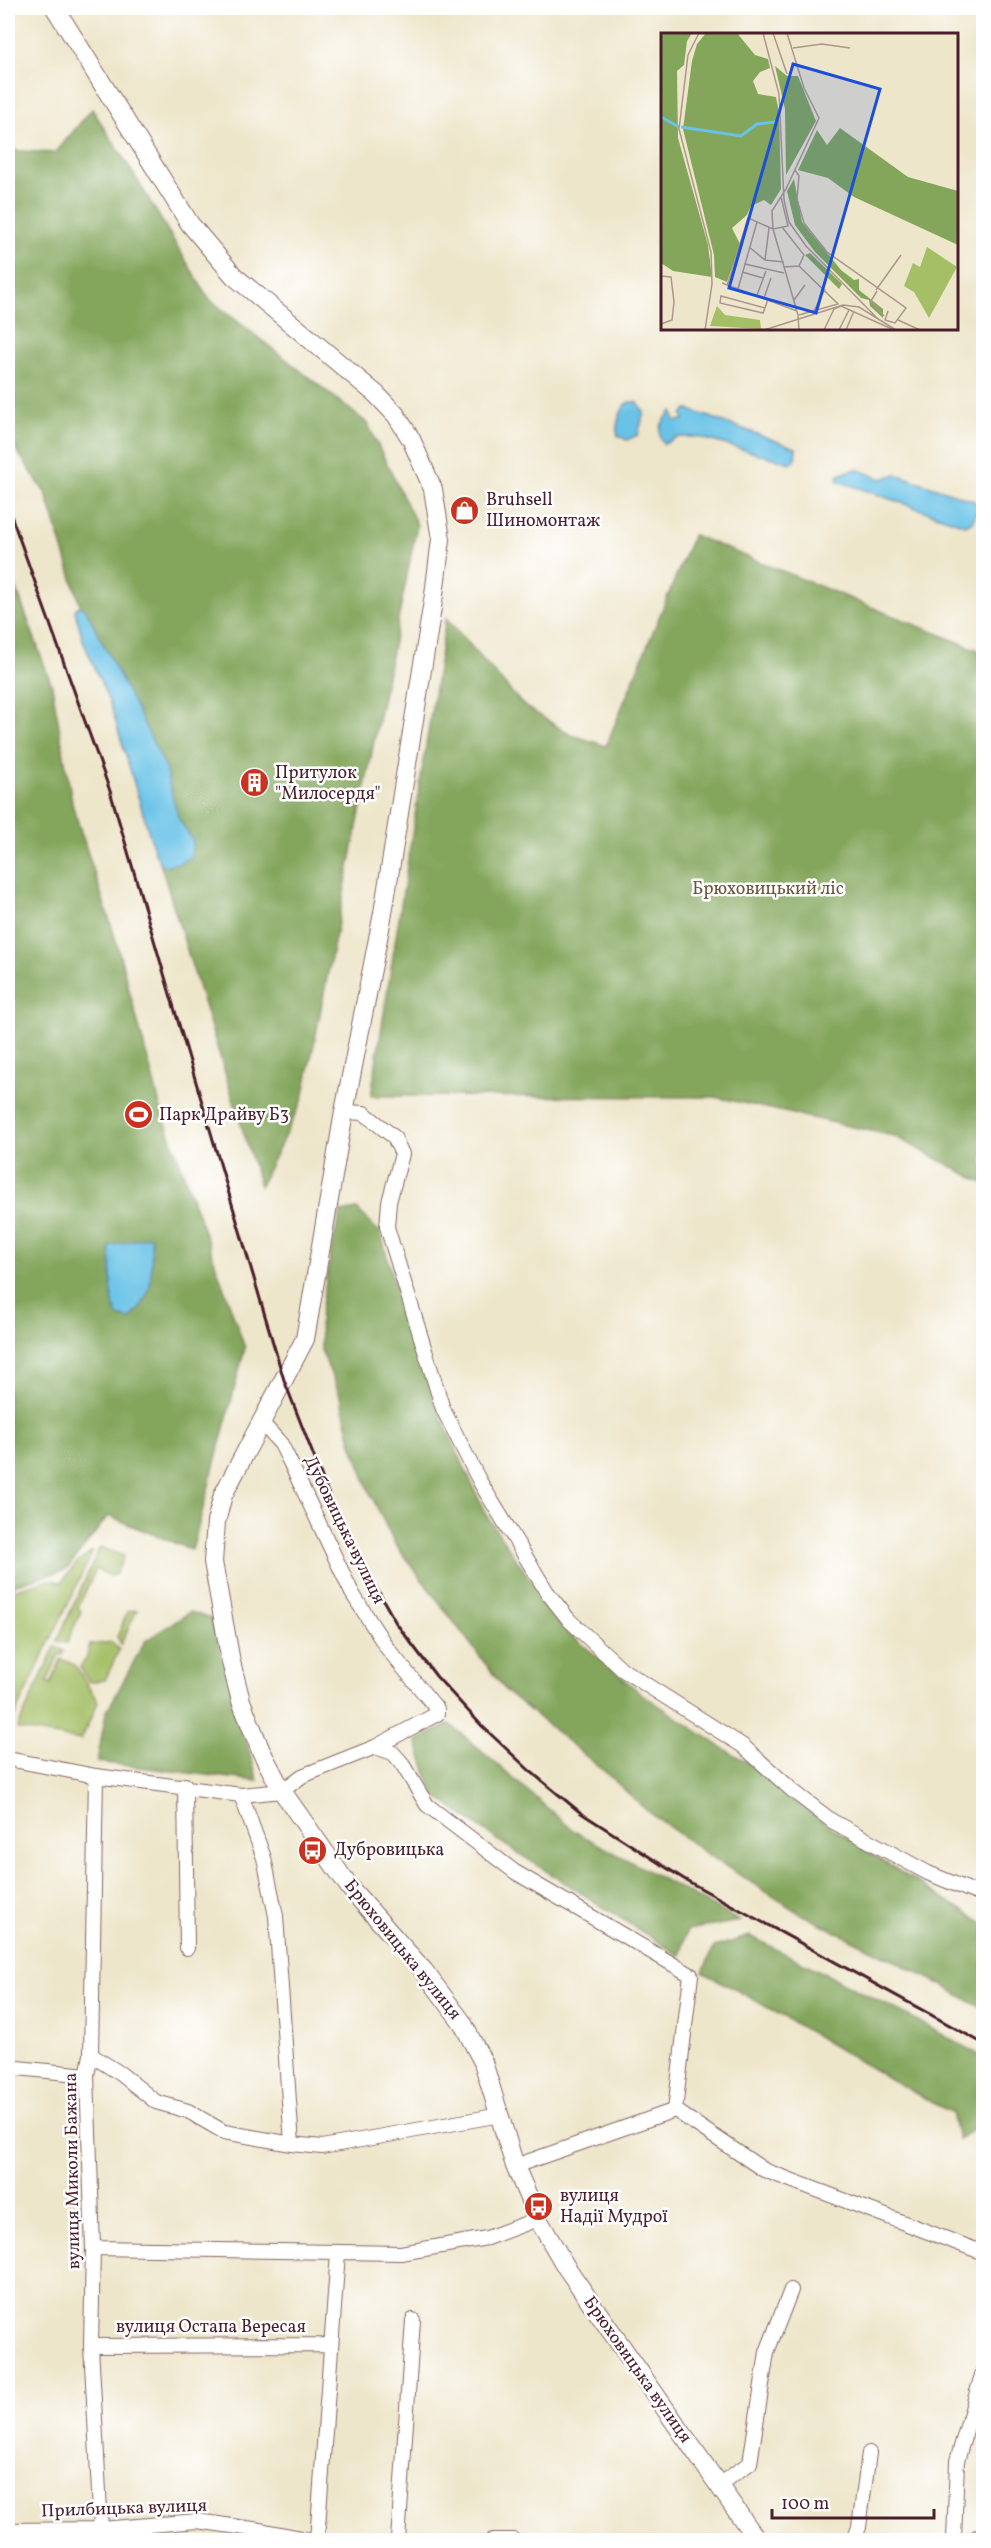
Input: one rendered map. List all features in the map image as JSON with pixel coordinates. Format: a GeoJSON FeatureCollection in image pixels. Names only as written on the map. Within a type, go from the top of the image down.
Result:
{"type":"FeatureCollection","features":[{"type":"Feature","properties":{"kind":"main road","name":"Брюховицька вулиця"},"geometry":{"type":"LineString","coordinates":[[55,8],[190,224],[234,276],[376,394],[401,423],[423,462],[438,507],[441,539],[434,595],[383,913],[344,1112],[305,1339],[223,1495],[216,1522],[213,1562],[220,1611],[241,1701],[261,1752],[282,1791],[350,1888],[424,1971],[462,2022],[483,2062],[515,2166],[538,2219],[566,2267],[757,2541]]}},
{"type":"Feature","properties":{"kind":"street"},"geometry":{"type":"LineString","coordinates":[[344,1112],[364,1113],[394,1137],[402,1154],[389,1202],[387,1227],[443,1409],[480,1482],[547,1592],[569,1620],[623,1670],[743,1746],[793,1791],[832,1821],[928,1873],[984,1896]]}},
{"type":"Feature","properties":{"kind":"street","name":"Дубовицька вулиця"},"geometry":{"type":"LineString","coordinates":[[261,1422],[281,1444],[352,1593],[387,1648],[437,1709],[437,1714],[375,1747],[302,1776],[282,1791]]}},
{"type":"Feature","properties":{"kind":"street"},"geometry":{"type":"LineString","coordinates":[[375,1747],[393,1753],[427,1805],[515,1872],[691,1975],[675,2110]]}},
{"type":"Feature","properties":{"kind":"street"},"geometry":{"type":"LineString","coordinates":[[8,1759],[96,1776],[185,1785],[241,1795],[282,1791]]}},
{"type":"Feature","properties":{"kind":"street"},"geometry":{"type":"LineString","coordinates":[[8,1770],[33,1764]]}},
{"type":"Feature","properties":{"kind":"street","name":"вулиця Миколи Бажана"},"geometry":{"type":"LineString","coordinates":[[96,1776],[91,2055],[87,2075],[93,2248],[91,2346],[101,2529]]}},
{"type":"Feature","properties":{"kind":"street"},"geometry":{"type":"LineString","coordinates":[[185,1785],[187,1948]]}},
{"type":"Feature","properties":{"kind":"street"},"geometry":{"type":"LineString","coordinates":[[241,1795],[264,1858],[276,1916],[292,2144]]}},
{"type":"Feature","properties":{"kind":"street"},"geometry":{"type":"LineString","coordinates":[[91,2055],[121,2074],[156,2102],[188,2111],[224,2132],[292,2144],[322,2147],[500,2115]]}},
{"type":"Feature","properties":{"kind":"street"},"geometry":{"type":"LineString","coordinates":[[8,2067],[87,2075]]}},
{"type":"Feature","properties":{"kind":"street"},"geometry":{"type":"LineString","coordinates":[[515,2166],[675,2110]]}},
{"type":"Feature","properties":{"kind":"street"},"geometry":{"type":"LineString","coordinates":[[675,2110],[764,2170],[984,2253]]}},
{"type":"Feature","properties":{"kind":"street"},"geometry":{"type":"LineString","coordinates":[[93,2248],[338,2253],[415,2251],[487,2238],[538,2219]]}},
{"type":"Feature","properties":{"kind":"street"},"geometry":{"type":"LineString","coordinates":[[317,2541],[338,2253]]}},
{"type":"Feature","properties":{"kind":"street"},"geometry":{"type":"LineString","coordinates":[[718,2485],[750,2463],[767,2352],[791,2290]]}},
{"type":"Feature","properties":{"kind":"street"},"geometry":{"type":"LineString","coordinates":[[398,2541],[413,2320]]}},
{"type":"Feature","properties":{"kind":"street","name":"вулиця Остапа Вересая"},"geometry":{"type":"LineString","coordinates":[[91,2346],[331,2345]]}},
{"type":"Feature","properties":{"kind":"street"},"geometry":{"type":"LineString","coordinates":[[954,2541],[957,2461],[984,2368]]}},
{"type":"Feature","properties":{"kind":"street"},"geometry":{"type":"LineString","coordinates":[[854,2541],[859,2528],[869,2453]]}},
{"type":"Feature","properties":{"kind":"street","name":"Прилбицька вулиця"},"geometry":{"type":"LineString","coordinates":[[8,2530],[101,2529],[197,2521],[260,2535],[312,2541]]}},
{"type":"Feature","properties":{"kind":"street"},"geometry":{"type":"LineString","coordinates":[[972,2541],[984,2533]]}},
{"type":"Feature","properties":{"kind":"street"},"geometry":{"type":"LineString","coordinates":[[493,2541],[513,2541]]}},
{"type":"Feature","properties":{"kind":"green space"},"geometry":{"type":"Polygon","coordinates":[[[92,109],[209,299],[367,423],[417,525],[303,1099],[260,1186],[46,494],[8,437],[8,150],[55,153],[92,109]]]}},
{"type":"Feature","properties":{"kind":"green space","name":"Брюховицький ліс"},"geometry":{"type":"Polygon","coordinates":[[[693,535],[983,652],[983,1183],[894,1136],[715,1097],[371,1096],[446,618],[523,705],[569,734],[606,746],[693,535]]]}},
{"type":"Feature","properties":{"kind":"green space"},"geometry":{"type":"Polygon","coordinates":[[[8,566],[52,686],[73,807],[115,937],[161,1109],[245,1348],[192,1550],[108,1516],[66,1570],[16,1584],[8,1593],[8,566]]]}},
{"type":"Feature","properties":{"kind":"green space"},"geometry":{"type":"Polygon","coordinates":[[[357,1209],[381,1234],[395,1286],[432,1396],[486,1515],[565,1630],[642,1694],[724,1749],[776,1778],[790,1798],[865,1850],[983,1923],[983,2009],[940,1984],[801,1914],[708,1855],[646,1810],[603,1770],[506,1691],[395,1544],[370,1493],[352,1444],[339,1393],[321,1350],[320,1317],[332,1245],[341,1212],[357,1209]]]}},
{"type":"Feature","properties":{"kind":"green space"},"geometry":{"type":"Polygon","coordinates":[[[100,1547],[124,1556],[116,1574],[111,1576],[96,1569],[78,1607],[81,1611],[67,1643],[57,1641],[100,1547]]]}},
{"type":"Feature","properties":{"kind":"green space"},"geometry":{"type":"Polygon","coordinates":[[[93,1551],[11,1723],[8,1725],[8,1602],[16,1589],[48,1580],[62,1582],[75,1565],[93,1551]]]}},
{"type":"Feature","properties":{"kind":"green space"},"geometry":{"type":"Polygon","coordinates":[[[137,1610],[121,1644],[117,1637],[128,1611],[137,1610]]]}},
{"type":"Feature","properties":{"kind":"green space"},"geometry":{"type":"Polygon","coordinates":[[[190,1612],[211,1618],[258,1781],[97,1762],[106,1713],[145,1641],[190,1612]]]}},
{"type":"Feature","properties":{"kind":"green space"},"geometry":{"type":"Polygon","coordinates":[[[112,1642],[119,1650],[105,1680],[89,1682],[80,1667],[86,1659],[90,1645],[112,1642]]]}},
{"type":"Feature","properties":{"kind":"green space"},"geometry":{"type":"Polygon","coordinates":[[[55,1647],[64,1651],[62,1655],[59,1654],[47,1682],[51,1684],[61,1659],[75,1665],[98,1702],[81,1740],[17,1729],[55,1647]]]}},
{"type":"Feature","properties":{"kind":"green space"},"geometry":{"type":"Polygon","coordinates":[[[450,1724],[574,1831],[740,1921],[687,1930],[680,1956],[502,1843],[434,1795],[416,1741],[450,1724]]]}},
{"type":"Feature","properties":{"kind":"green space"},"geometry":{"type":"Polygon","coordinates":[[[750,1936],[905,2014],[983,2057],[983,2126],[980,2125],[958,2139],[952,2113],[703,1972],[714,1947],[750,1936]]]}},
{"type":"Feature","properties":{"kind":"water"},"geometry":{"type":"Polygon","coordinates":[[[629,402],[637,402],[644,412],[638,435],[627,440],[618,436],[617,427],[621,413],[629,402]]]}},
{"type":"Feature","properties":{"kind":"water"},"geometry":{"type":"Polygon","coordinates":[[[687,409],[796,448],[795,461],[791,463],[698,437],[677,437],[664,444],[660,435],[663,422],[672,411],[675,421],[684,420],[682,414],[687,409]]]}},
{"type":"Feature","properties":{"kind":"water"},"geometry":{"type":"Polygon","coordinates":[[[856,469],[882,479],[896,474],[983,504],[983,513],[976,514],[972,522],[965,525],[838,481],[838,475],[856,469]]]}},
{"type":"Feature","properties":{"kind":"water"},"geometry":{"type":"Polygon","coordinates":[[[77,607],[82,607],[87,612],[164,764],[178,817],[193,841],[191,857],[181,863],[162,866],[155,853],[111,706],[84,643],[75,611],[77,607]]]}},
{"type":"Feature","properties":{"kind":"water"},"geometry":{"type":"Polygon","coordinates":[[[151,1236],[149,1291],[139,1310],[130,1319],[118,1316],[112,1300],[110,1246],[151,1236]]]}},
{"type":"Feature","properties":{"kind":"railway"},"geometry":{"type":"LineString","coordinates":[[8,507],[110,791],[284,1380],[339,1521],[396,1623],[436,1676],[482,1726],[530,1771],[581,1813],[684,1879],[984,2044]]}},
{"type":"Feature","properties":{"kind":"place","name":"Bruhsell Шиномонтаж"},"geometry":{"type":"Point","coordinates":[465,510]}},
{"type":"Feature","properties":{"kind":"place","name":"Притулок \"Милосердя\""},"geometry":{"type":"Point","coordinates":[254,783]}},
{"type":"Feature","properties":{"kind":"place","name":"Парк Драйву Б3"},"geometry":{"type":"Point","coordinates":[138,1115]}},
{"type":"Feature","properties":{"kind":"place","name":"Дубровицька"},"geometry":{"type":"Point","coordinates":[313,1850]}},
{"type":"Feature","properties":{"kind":"place","name":"вулиця Надії Мудрої"},"geometry":{"type":"Point","coordinates":[539,2206]}}]}
